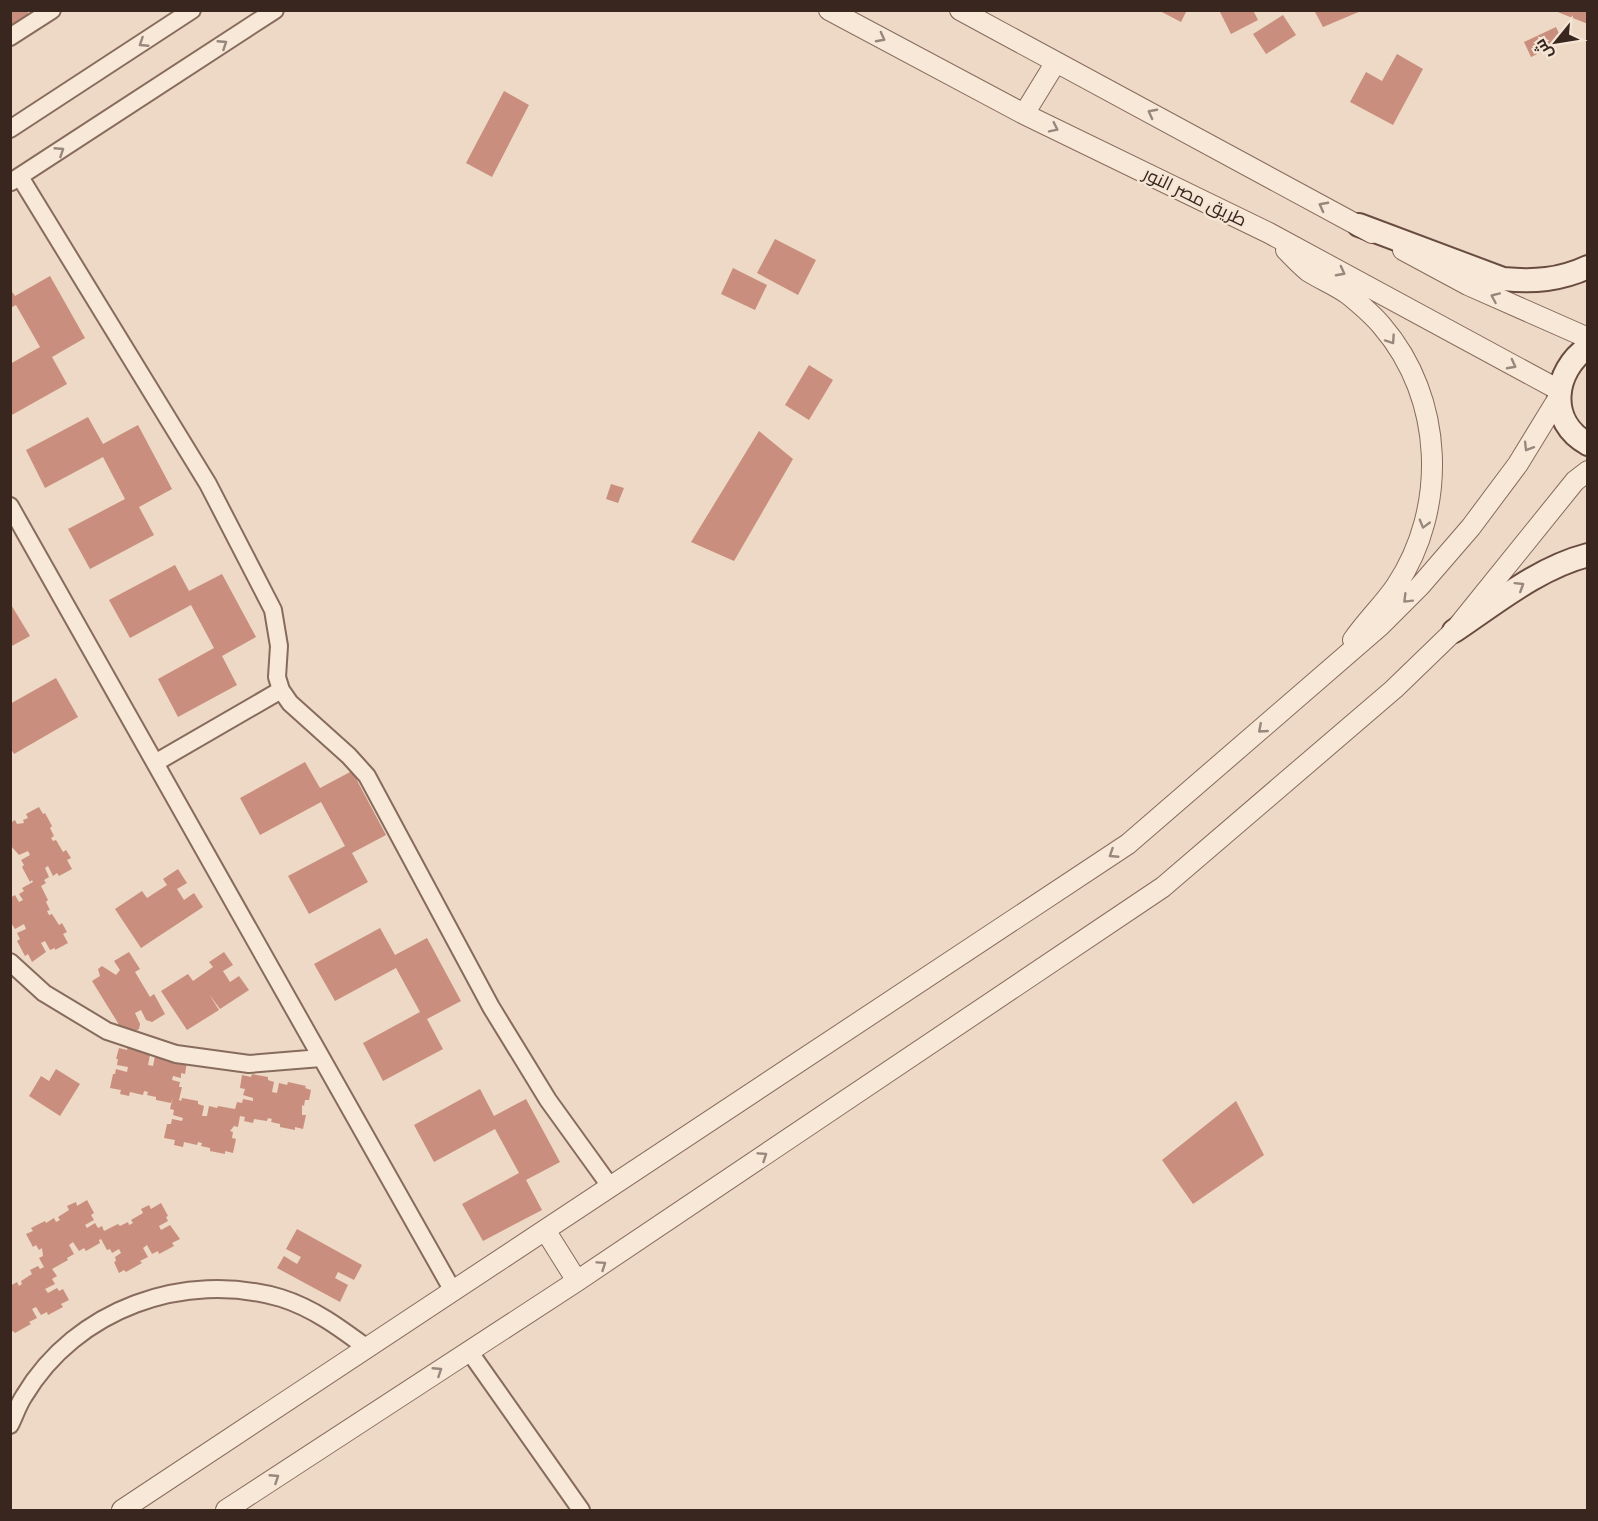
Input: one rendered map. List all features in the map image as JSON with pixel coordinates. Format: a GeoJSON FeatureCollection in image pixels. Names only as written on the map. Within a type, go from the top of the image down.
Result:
{"type":"FeatureCollection","features":[{"type":"Feature","properties":{"kind":"main road"},"geometry":{"type":"LineString","coordinates":[[1359,225],[1503,279],[1527,282],[1551,279],[1587,267]]}},
{"type":"Feature","properties":{"kind":"main road"},"geometry":{"type":"LineString","coordinates":[[1587,347],[1568,365],[1562,377],[1559,393],[1562,413],[1569,428],[1587,444]]}},
{"type":"Feature","properties":{"kind":"main road"},"geometry":{"type":"LineString","coordinates":[[1454,631],[1525,583],[1573,559],[1587,555]]}},
{"type":"Feature","properties":{"kind":"street"},"geometry":{"type":"LineString","coordinates":[[10,37],[52,10]]}},
{"type":"Feature","properties":{"kind":"street"},"geometry":{"type":"LineString","coordinates":[[10,129],[192,10]]}},
{"type":"Feature","properties":{"kind":"street"},"geometry":{"type":"LineString","coordinates":[[275,10],[15,180],[208,484],[273,610],[279,646],[278,677],[281,690],[290,703],[349,756],[367,776],[491,1007],[548,1100],[610,1186]]}},
{"type":"Feature","properties":{"kind":"street","name":"طريق مصر النور"},"geometry":{"type":"LineString","coordinates":[[829,10],[1024,114],[1269,233],[1559,393]]}},
{"type":"Feature","properties":{"kind":"street"},"geometry":{"type":"LineString","coordinates":[[960,10],[1468,285],[1587,338]]}},
{"type":"Feature","properties":{"kind":"street"},"geometry":{"type":"LineString","coordinates":[[1024,114],[1056,62]]}},
{"type":"Feature","properties":{"kind":"street"},"geometry":{"type":"LineString","coordinates":[[1269,233],[1308,271],[1348,294],[1382,326],[1408,365],[1426,408],[1433,454],[1430,501],[1418,546],[1395,587],[1365,622],[1335,665]]}},
{"type":"Feature","properties":{"kind":"street"},"geometry":{"type":"LineString","coordinates":[[122,1510],[1128,844],[1335,665],[1412,594],[1472,527],[1518,464],[1559,393]]}},
{"type":"Feature","properties":{"kind":"street"},"geometry":{"type":"LineString","coordinates":[[226,1510],[578,1281],[1163,886],[1394,688],[1454,631],[1575,482],[1587,471]]}},
{"type":"Feature","properties":{"kind":"street"},"geometry":{"type":"LineString","coordinates":[[10,506],[453,1291]]}},
{"type":"Feature","properties":{"kind":"street"},"geometry":{"type":"LineString","coordinates":[[155,763],[281,690]]}},
{"type":"Feature","properties":{"kind":"street"},"geometry":{"type":"LineString","coordinates":[[10,962],[44,993],[107,1030],[176,1054],[249,1064],[321,1058]]}},
{"type":"Feature","properties":{"kind":"street"},"geometry":{"type":"LineString","coordinates":[[545,1230],[578,1281]]}},
{"type":"Feature","properties":{"kind":"street"},"geometry":{"type":"LineString","coordinates":[[10,1425],[24,1396],[54,1357],[92,1325],[136,1302],[183,1290],[233,1288],[282,1298],[327,1318],[367,1348]]}},
{"type":"Feature","properties":{"kind":"street"},"geometry":{"type":"LineString","coordinates":[[469,1351],[581,1510]]}},
{"type":"Feature","properties":{"kind":"building"},"geometry":{"type":"Polygon","coordinates":[[[10,10],[27,10],[29,15],[10,26],[10,10]]]}},
{"type":"Feature","properties":{"kind":"building"},"geometry":{"type":"Polygon","coordinates":[[[1158,10],[1187,10],[1181,22],[1158,10]]]}},
{"type":"Feature","properties":{"kind":"building"},"geometry":{"type":"Polygon","coordinates":[[[1219,10],[1253,10],[1258,20],[1231,34],[1219,10]]]}},
{"type":"Feature","properties":{"kind":"building"},"geometry":{"type":"Polygon","coordinates":[[[1314,10],[1361,10],[1361,11],[1323,27],[1314,10]]]}},
{"type":"Feature","properties":{"kind":"building"},"geometry":{"type":"Polygon","coordinates":[[[1588,10],[1588,24],[1555,11],[1588,10]]]}},
{"type":"Feature","properties":{"kind":"building"},"geometry":{"type":"Polygon","coordinates":[[[1283,15],[1296,35],[1266,54],[1253,34],[1283,15]]]}},
{"type":"Feature","properties":{"kind":"building"},"geometry":{"type":"Polygon","coordinates":[[[1556,27],[1563,42],[1531,57],[1524,42],[1556,27]]]}},
{"type":"Feature","properties":{"kind":"building"},"geometry":{"type":"Polygon","coordinates":[[[1397,54],[1423,69],[1393,125],[1350,102],[1366,72],[1382,81],[1397,54]]]}},
{"type":"Feature","properties":{"kind":"building"},"geometry":{"type":"Polygon","coordinates":[[[504,91],[529,105],[492,177],[466,163],[504,91]]]}},
{"type":"Feature","properties":{"kind":"building"},"geometry":{"type":"Polygon","coordinates":[[[775,239],[816,260],[798,295],[757,273],[775,239]]]}},
{"type":"Feature","properties":{"kind":"building"},"geometry":{"type":"Polygon","coordinates":[[[733,268],[767,285],[755,310],[721,294],[733,268]]]}},
{"type":"Feature","properties":{"kind":"building"},"geometry":{"type":"Polygon","coordinates":[[[50,276],[85,338],[52,357],[67,384],[10,416],[10,364],[40,347],[16,305],[10,308],[10,289],[15,296],[50,276]]]}},
{"type":"Feature","properties":{"kind":"building"},"geometry":{"type":"Polygon","coordinates":[[[809,365],[833,380],[809,420],[785,405],[809,365]]]}},
{"type":"Feature","properties":{"kind":"building"},"geometry":{"type":"Polygon","coordinates":[[[88,417],[103,444],[138,425],[172,489],[139,507],[154,535],[90,569],[68,529],[125,499],[103,457],[45,488],[26,450],[88,417]]]}},
{"type":"Feature","properties":{"kind":"building"},"geometry":{"type":"Polygon","coordinates":[[[759,431],[793,459],[734,561],[691,542],[759,431]]]}},
{"type":"Feature","properties":{"kind":"building"},"geometry":{"type":"Polygon","coordinates":[[[611,484],[624,488],[618,503],[606,499],[611,484]]]}},
{"type":"Feature","properties":{"kind":"building"},"geometry":{"type":"Polygon","coordinates":[[[175,565],[189,591],[222,574],[256,637],[222,656],[237,685],[178,717],[158,679],[214,648],[191,605],[130,638],[109,600],[175,565]]]}},
{"type":"Feature","properties":{"kind":"building"},"geometry":{"type":"Polygon","coordinates":[[[10,603],[30,636],[10,647],[10,603]]]}},
{"type":"Feature","properties":{"kind":"building"},"geometry":{"type":"Polygon","coordinates":[[[56,678],[78,717],[14,754],[10,747],[10,704],[56,678]]]}},
{"type":"Feature","properties":{"kind":"building"},"geometry":{"type":"Polygon","coordinates":[[[305,762],[320,788],[352,771],[386,835],[352,853],[368,882],[309,914],[288,876],[345,846],[321,802],[260,835],[240,798],[305,762]]]}},
{"type":"Feature","properties":{"kind":"building"},"geometry":{"type":"Polygon","coordinates":[[[39,807],[52,826],[50,828],[54,836],[51,838],[53,841],[56,840],[63,852],[66,850],[71,858],[67,860],[72,869],[59,876],[57,873],[53,876],[48,866],[45,868],[49,877],[41,886],[48,900],[46,902],[50,910],[47,911],[49,915],[52,914],[59,925],[62,923],[67,932],[63,934],[68,943],[55,950],[55,948],[50,950],[45,941],[41,943],[46,952],[32,962],[28,954],[25,956],[17,941],[20,939],[17,933],[26,929],[24,924],[15,929],[10,921],[10,898],[15,895],[19,902],[23,900],[19,894],[24,891],[22,888],[33,882],[32,880],[30,882],[22,867],[24,865],[21,860],[30,855],[28,851],[19,855],[10,845],[10,823],[15,820],[17,824],[24,823],[23,820],[28,818],[26,814],[39,807]]]}},
{"type":"Feature","properties":{"kind":"building"},"geometry":{"type":"Polygon","coordinates":[[[178,869],[187,883],[177,889],[184,900],[194,893],[203,907],[141,948],[115,909],[142,891],[147,898],[167,885],[163,879],[178,869]]]}},
{"type":"Feature","properties":{"kind":"building"},"geometry":{"type":"Polygon","coordinates":[[[380,928],[395,955],[427,938],[461,1001],[427,1019],[443,1049],[383,1081],[363,1043],[420,1012],[396,968],[335,1001],[314,964],[380,928]]]}},
{"type":"Feature","properties":{"kind":"building"},"geometry":{"type":"Polygon","coordinates":[[[129,952],[140,969],[135,972],[150,997],[154,994],[165,1014],[152,1022],[146,1020],[141,1010],[135,1013],[140,1024],[139,1029],[129,1035],[121,1028],[92,981],[100,976],[98,969],[102,966],[116,975],[120,970],[114,961],[129,952]]]}},
{"type":"Feature","properties":{"kind":"building"},"geometry":{"type":"Polygon","coordinates":[[[224,952],[233,965],[223,971],[230,982],[239,976],[249,990],[220,1009],[209,994],[219,1010],[187,1030],[161,991],[188,974],[193,981],[213,967],[209,962],[224,952]]]}},
{"type":"Feature","properties":{"kind":"building"},"geometry":{"type":"Polygon","coordinates":[[[128,1047],[145,1050],[144,1053],[150,1055],[148,1065],[153,1066],[155,1056],[187,1062],[185,1074],[181,1073],[181,1078],[173,1076],[172,1080],[180,1082],[179,1087],[182,1087],[179,1100],[181,1101],[182,1098],[198,1101],[198,1104],[204,1106],[202,1116],[207,1116],[209,1106],[235,1109],[237,1102],[242,1103],[243,1099],[253,1101],[253,1098],[243,1095],[245,1089],[240,1088],[242,1075],[268,1077],[268,1080],[274,1082],[272,1092],[277,1093],[279,1083],[287,1085],[288,1082],[306,1086],[305,1088],[311,1090],[309,1100],[305,1100],[304,1106],[302,1105],[302,1115],[306,1115],[303,1129],[280,1127],[280,1124],[271,1122],[272,1119],[268,1118],[267,1121],[254,1119],[253,1123],[244,1121],[245,1117],[240,1116],[238,1127],[234,1126],[230,1131],[233,1132],[232,1138],[236,1139],[233,1153],[210,1151],[210,1148],[201,1146],[202,1143],[198,1142],[197,1145],[184,1142],[183,1147],[174,1145],[175,1140],[164,1138],[167,1124],[171,1124],[172,1119],[182,1121],[183,1118],[173,1115],[174,1110],[170,1109],[173,1097],[171,1103],[156,1100],[156,1097],[147,1095],[148,1092],[144,1091],[143,1095],[130,1092],[129,1096],[120,1094],[121,1090],[110,1088],[116,1069],[127,1072],[128,1067],[117,1065],[118,1059],[116,1059],[119,1048],[127,1050],[128,1047]]]}},
{"type":"Feature","properties":{"kind":"building"},"geometry":{"type":"Polygon","coordinates":[[[56,1069],[80,1084],[60,1116],[29,1096],[41,1076],[49,1081],[56,1069]]]}},
{"type":"Feature","properties":{"kind":"building"},"geometry":{"type":"Polygon","coordinates":[[[480,1089],[494,1116],[526,1099],[560,1162],[526,1180],[542,1210],[483,1241],[462,1204],[519,1173],[495,1129],[434,1162],[414,1125],[480,1089]]]}},
{"type":"Feature","properties":{"kind":"building"},"geometry":{"type":"Polygon","coordinates":[[[1236,1101],[1264,1155],[1193,1204],[1162,1160],[1236,1101]]]}},
{"type":"Feature","properties":{"kind":"building"},"geometry":{"type":"Polygon","coordinates":[[[87,1200],[94,1213],[91,1215],[94,1220],[85,1225],[87,1228],[95,1223],[98,1228],[102,1226],[104,1231],[118,1224],[120,1226],[128,1222],[129,1225],[133,1223],[131,1220],[143,1213],[141,1209],[149,1205],[151,1209],[161,1203],[168,1216],[166,1217],[168,1221],[159,1226],[161,1230],[170,1225],[180,1239],[172,1243],[174,1246],[159,1254],[158,1251],[152,1254],[147,1245],[143,1248],[148,1257],[140,1261],[142,1263],[126,1272],[124,1270],[119,1273],[114,1262],[115,1257],[121,1253],[119,1249],[112,1253],[110,1249],[107,1250],[101,1239],[100,1243],[86,1251],[84,1248],[79,1251],[73,1242],[69,1245],[74,1254],[52,1269],[57,1276],[52,1279],[55,1284],[45,1289],[48,1293],[57,1288],[59,1291],[63,1289],[69,1300],[61,1304],[63,1307],[48,1315],[47,1312],[41,1315],[36,1307],[32,1309],[37,1318],[15,1333],[10,1332],[10,1286],[17,1282],[19,1286],[22,1284],[21,1281],[32,1274],[30,1270],[38,1266],[40,1269],[44,1267],[39,1258],[43,1256],[42,1248],[39,1250],[36,1245],[33,1247],[26,1234],[33,1231],[31,1228],[45,1221],[46,1223],[54,1218],[56,1222],[60,1220],[58,1217],[69,1210],[67,1206],[76,1202],[77,1206],[87,1200]]]}},
{"type":"Feature","properties":{"kind":"building"},"geometry":{"type":"Polygon","coordinates":[[[297,1229],[362,1265],[354,1280],[338,1272],[335,1278],[348,1285],[340,1302],[277,1268],[284,1256],[297,1264],[301,1257],[286,1249],[297,1229]]]}}]}
